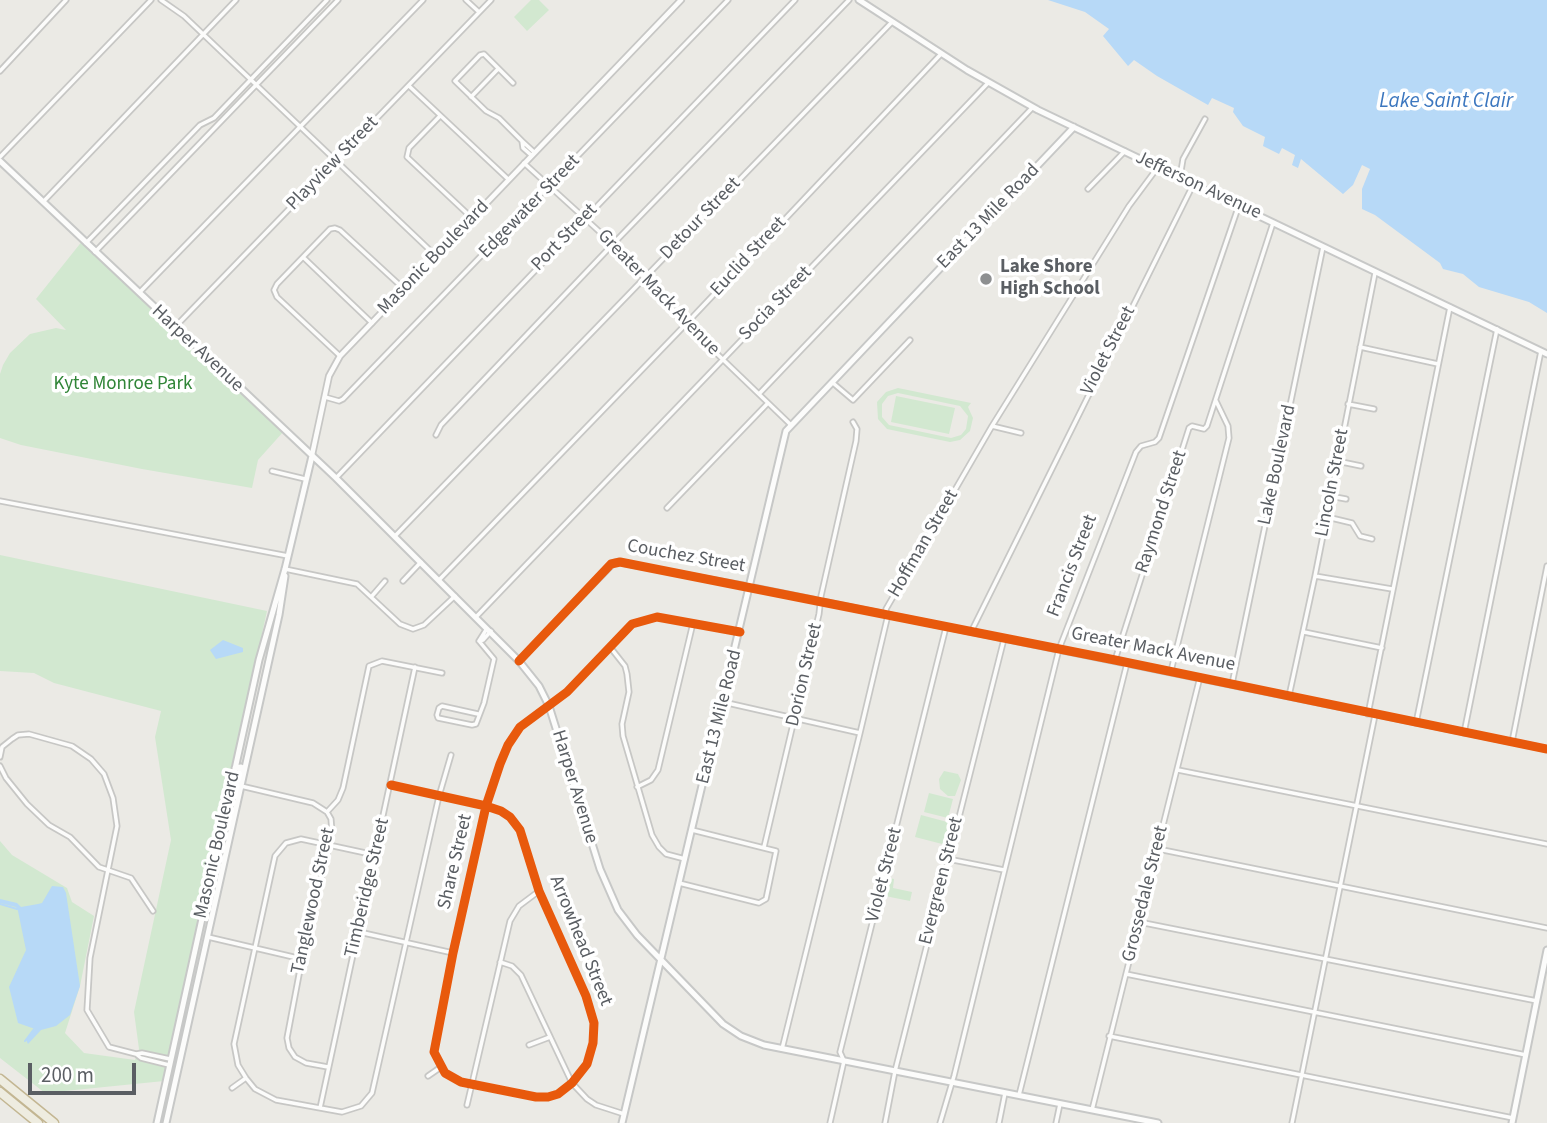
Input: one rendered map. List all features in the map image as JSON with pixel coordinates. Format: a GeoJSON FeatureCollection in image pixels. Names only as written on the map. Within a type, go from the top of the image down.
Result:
{"type":"FeatureCollection","features":[{"type":"Feature","properties":{"kind":"highway"},"geometry":{"type":"LineString","coordinates":[[0,1079],[54,1123]]}},
{"type":"Feature","properties":{"kind":"highway"},"geometry":{"type":"LineString","coordinates":[[0,1092],[38,1123]]}},
{"type":"Feature","properties":{"kind":"main road","name":"Jefferson Avenue"},"geometry":{"type":"LineString","coordinates":[[859,0],[988,83],[1033,107],[1544,352]]}},
{"type":"Feature","properties":{"kind":"main road","name":"East 13 Mile Road"},"geometry":{"type":"LineString","coordinates":[[622,1123],[751,587],[782,442],[791,425],[1074,127]]}},
{"type":"Feature","properties":{"kind":"main road","name":"Harper Avenue"},"geometry":{"type":"LineString","coordinates":[[0,159],[174,328],[336,478],[519,661],[549,706],[607,889],[627,923],[723,1024],[749,1039],[782,1049],[1158,1123]]}},
{"type":"Feature","properties":{"kind":"main road","name":"Masonic Boulevard"},"geometry":{"type":"LineString","coordinates":[[157,1123],[261,652],[285,569],[312,456]]}},
{"type":"Feature","properties":{"kind":"main road","name":"Masonic Boulevard"},"geometry":{"type":"LineString","coordinates":[[166,1123],[279,615],[285,569]]}},
{"type":"Feature","properties":{"kind":"main road"},"geometry":{"type":"LineString","coordinates":[[270,615],[279,615]]}},
{"type":"Feature","properties":{"kind":"main road"},"geometry":{"type":"LineString","coordinates":[[264,641],[274,635]]}},
{"type":"Feature","properties":{"kind":"main road"},"geometry":{"type":"LineString","coordinates":[[261,652],[262,658],[268,662]]}},
{"type":"Feature","properties":{"kind":"main road"},"geometry":{"type":"LineString","coordinates":[[248,713],[253,719],[249,750]]}},
{"type":"Feature","properties":{"kind":"main road"},"geometry":{"type":"LineString","coordinates":[[235,768],[241,767],[238,782],[241,785]]}},
{"type":"Feature","properties":{"kind":"main road"},"geometry":{"type":"LineString","coordinates":[[222,828],[221,849],[226,849]]}},
{"type":"Feature","properties":{"kind":"main road"},"geometry":{"type":"LineString","coordinates":[[197,941],[207,937]]}},
{"type":"Feature","properties":{"kind":"main road"},"geometry":{"type":"LineString","coordinates":[[1513,1120],[1547,950]]}},
{"type":"Feature","properties":{"kind":"main road"},"geometry":{"type":"LineString","coordinates":[[186,991],[187,998],[193,999]]}},
{"type":"Feature","properties":{"kind":"main road"},"geometry":{"type":"LineString","coordinates":[[170,1062],[176,1066],[173,1091]]}},
{"type":"Feature","properties":{"kind":"street"},"geometry":{"type":"LineString","coordinates":[[0,71],[66,0]]}},
{"type":"Feature","properties":{"kind":"street"},"geometry":{"type":"LineString","coordinates":[[0,159],[151,0]]}},
{"type":"Feature","properties":{"kind":"street"},"geometry":{"type":"LineString","coordinates":[[161,0],[184,16],[436,256]]}},
{"type":"Feature","properties":{"kind":"street"},"geometry":{"type":"LineString","coordinates":[[43,202],[236,0]]}},
{"type":"Feature","properties":{"kind":"street"},"geometry":{"type":"LineString","coordinates":[[86,243],[200,125],[212,120],[327,0]]}},
{"type":"Feature","properties":{"kind":"street"},"geometry":{"type":"LineString","coordinates":[[95,252],[338,0]]}},
{"type":"Feature","properties":{"kind":"street"},"geometry":{"type":"LineString","coordinates":[[139,294],[423,0]]}},
{"type":"Feature","properties":{"kind":"street"},"geometry":{"type":"LineString","coordinates":[[466,0],[479,12]]}},
{"type":"Feature","properties":{"kind":"street","name":"Playview Street"},"geometry":{"type":"LineString","coordinates":[[174,328],[491,0]]}},
{"type":"Feature","properties":{"kind":"street","name":"Masonic Boulevard"},"geometry":{"type":"LineString","coordinates":[[312,456],[331,370],[340,356],[681,0]]}},
{"type":"Feature","properties":{"kind":"street","name":"Edgewater Street"},"geometry":{"type":"LineString","coordinates":[[325,397],[336,401],[343,399],[728,0]]}},
{"type":"Feature","properties":{"kind":"street","name":"Port Street"},"geometry":{"type":"LineString","coordinates":[[336,478],[795,0]]}},
{"type":"Feature","properties":{"kind":"street"},"geometry":{"type":"LineString","coordinates":[[436,435],[441,425],[849,0]]}},
{"type":"Feature","properties":{"kind":"street","name":"Detour Street"},"geometry":{"type":"LineString","coordinates":[[395,536],[891,23]]}},
{"type":"Feature","properties":{"kind":"street"},"geometry":{"type":"LineString","coordinates":[[513,83],[484,54],[455,81],[486,111],[499,118],[532,154]]}},
{"type":"Feature","properties":{"kind":"street","name":"Euclid Street"},"geometry":{"type":"LineString","coordinates":[[439,580],[941,54]]}},
{"type":"Feature","properties":{"kind":"street"},"geometry":{"type":"LineString","coordinates":[[471,97],[498,69]]}},
{"type":"Feature","properties":{"kind":"street","name":"Socia Street"},"geometry":{"type":"LineString","coordinates":[[476,617],[988,83]]}},
{"type":"Feature","properties":{"kind":"street"},"geometry":{"type":"LineString","coordinates":[[409,86],[508,179]]}},
{"type":"Feature","properties":{"kind":"street"},"geometry":{"type":"LineString","coordinates":[[759,394],[1033,107]]}},
{"type":"Feature","properties":{"kind":"street"},"geometry":{"type":"LineString","coordinates":[[440,116],[409,148],[407,157],[473,219]]}},
{"type":"Feature","properties":{"kind":"street"},"geometry":{"type":"LineString","coordinates":[[1180,177],[1183,159],[1205,119]]}},
{"type":"Feature","properties":{"kind":"street"},"geometry":{"type":"LineString","coordinates":[[1088,189],[1125,151]]}},
{"type":"Feature","properties":{"kind":"street","name":"Greater Mack Avenue"},"geometry":{"type":"LineString","coordinates":[[524,163],[613,244],[686,324],[791,425]]}},
{"type":"Feature","properties":{"kind":"street","name":"Hoffman Street"},"geometry":{"type":"LineString","coordinates":[[782,1049],[860,733],[886,609],[992,426],[1129,206],[1158,167]]}},
{"type":"Feature","properties":{"kind":"street","name":"Violet Street"},"geometry":{"type":"LineString","coordinates":[[971,632],[1196,185],[1202,178]]}},
{"type":"Feature","properties":{"kind":"street","name":"Francis Street"},"geometry":{"type":"LineString","coordinates":[[940,1123],[1059,649],[1136,452],[1141,446],[1159,438],[1239,205]]}},
{"type":"Feature","properties":{"kind":"street","name":"Raymond Street"},"geometry":{"type":"LineString","coordinates":[[1115,660],[1189,429],[1192,426],[1203,429],[1207,426],[1273,222]]}},
{"type":"Feature","properties":{"kind":"street"},"geometry":{"type":"LineString","coordinates":[[340,356],[275,293],[277,284],[330,229],[338,228],[404,289]]}},
{"type":"Feature","properties":{"kind":"street","name":"Lake Boulevard"},"geometry":{"type":"LineString","coordinates":[[1232,684],[1323,246]]}},
{"type":"Feature","properties":{"kind":"street"},"geometry":{"type":"LineString","coordinates":[[304,258],[372,323]]}},
{"type":"Feature","properties":{"kind":"street","name":"Lincoln Street"},"geometry":{"type":"LineString","coordinates":[[1289,696],[1376,270]]}},
{"type":"Feature","properties":{"kind":"street"},"geometry":{"type":"LineString","coordinates":[[1368,714],[1450,307]]}},
{"type":"Feature","properties":{"kind":"street"},"geometry":{"type":"LineString","coordinates":[[1416,723],[1497,329]]}},
{"type":"Feature","properties":{"kind":"street"},"geometry":{"type":"LineString","coordinates":[[832,381],[853,400],[910,340]]}},
{"type":"Feature","properties":{"kind":"street"},"geometry":{"type":"LineString","coordinates":[[1360,347],[1438,364]]}},
{"type":"Feature","properties":{"kind":"street"},"geometry":{"type":"LineString","coordinates":[[1464,733],[1544,352]]}},
{"type":"Feature","properties":{"kind":"street"},"geometry":{"type":"LineString","coordinates":[[1171,671],[1229,438],[1228,426],[1216,401]]}},
{"type":"Feature","properties":{"kind":"street"},"geometry":{"type":"LineString","coordinates":[[667,508],[768,403]]}},
{"type":"Feature","properties":{"kind":"street"},"geometry":{"type":"LineString","coordinates":[[1348,404],[1374,410]]}},
{"type":"Feature","properties":{"kind":"street","name":"Dorion Street"},"geometry":{"type":"LineString","coordinates":[[764,847],[856,441],[858,429],[853,422]]}},
{"type":"Feature","properties":{"kind":"street"},"geometry":{"type":"LineString","coordinates":[[992,426],[1021,433]]}},
{"type":"Feature","properties":{"kind":"street"},"geometry":{"type":"LineString","coordinates":[[1337,461],[1361,466]]}},
{"type":"Feature","properties":{"kind":"street"},"geometry":{"type":"LineString","coordinates":[[272,471],[305,479]]}},
{"type":"Feature","properties":{"kind":"street"},"geometry":{"type":"LineString","coordinates":[[1330,496],[1346,499]]}},
{"type":"Feature","properties":{"kind":"street"},"geometry":{"type":"LineString","coordinates":[[0,501],[288,556]]}},
{"type":"Feature","properties":{"kind":"street"},"geometry":{"type":"LineString","coordinates":[[1326,517],[1352,523],[1360,536],[1372,539]]}},
{"type":"Feature","properties":{"kind":"street"},"geometry":{"type":"LineString","coordinates":[[403,581],[421,562]]}},
{"type":"Feature","properties":{"kind":"street","name":"Couchez Street"},"geometry":{"type":"LineString","coordinates":[[519,661],[615,562],[751,587]]}},
{"type":"Feature","properties":{"kind":"street"},"geometry":{"type":"LineString","coordinates":[[1512,742],[1547,566]]}},
{"type":"Feature","properties":{"kind":"street"},"geometry":{"type":"LineString","coordinates":[[285,569],[353,583],[372,596],[400,624],[416,629],[424,625],[454,596]]}},
{"type":"Feature","properties":{"kind":"street"},"geometry":{"type":"LineString","coordinates":[[1315,576],[1392,589]]}},
{"type":"Feature","properties":{"kind":"street"},"geometry":{"type":"LineString","coordinates":[[372,596],[386,581]]}},
{"type":"Feature","properties":{"kind":"street","name":"Greater Mack Avenue"},"geometry":{"type":"LineString","coordinates":[[751,587],[1547,749]]}},
{"type":"Feature","properties":{"kind":"street","name":"Share Street"},"geometry":{"type":"LineString","coordinates":[[441,1067],[434,1047],[453,953],[486,806],[500,764],[514,735],[526,722],[567,692],[626,628],[645,618],[657,617],[740,632]]}},
{"type":"Feature","properties":{"kind":"street"},"geometry":{"type":"LineString","coordinates":[[637,787],[651,780],[657,770],[693,623]]}},
{"type":"Feature","properties":{"kind":"street","name":"Violet Street"},"geometry":{"type":"LineString","coordinates":[[830,1123],[844,1061],[841,1048],[946,627]]}},
{"type":"Feature","properties":{"kind":"street"},"geometry":{"type":"LineString","coordinates":[[478,714],[442,706],[437,715],[438,718],[472,725],[476,723],[484,703],[494,659],[479,641],[483,640],[489,630]]}},
{"type":"Feature","properties":{"kind":"street"},"geometry":{"type":"LineString","coordinates":[[1304,632],[1382,648]]}},
{"type":"Feature","properties":{"kind":"street","name":"Evergreen Street"},"geometry":{"type":"LineString","coordinates":[[885,1123],[895,1070],[1004,639]]}},
{"type":"Feature","properties":{"kind":"street"},"geometry":{"type":"LineString","coordinates":[[610,647],[625,666],[629,684],[622,724],[623,736],[655,842],[670,856],[685,859]]}},
{"type":"Feature","properties":{"kind":"street","name":"Tanglewood Street"},"geometry":{"type":"LineString","coordinates":[[328,1067],[300,1060],[292,1053],[288,1032],[332,828],[327,812],[338,800],[343,789],[368,669],[379,661],[442,673]]}},
{"type":"Feature","properties":{"kind":"street"},"geometry":{"type":"LineString","coordinates":[[1019,1096],[1127,663]]}},
{"type":"Feature","properties":{"kind":"street","name":"Timberidge Street"},"geometry":{"type":"LineString","coordinates":[[320,1108],[415,667]]}},
{"type":"Feature","properties":{"kind":"street","name":"Grossedale Street"},"geometry":{"type":"LineString","coordinates":[[1092,1110],[1200,677]]}},
{"type":"Feature","properties":{"kind":"street"},"geometry":{"type":"LineString","coordinates":[[723,702],[860,733]]}},
{"type":"Feature","properties":{"kind":"street"},"geometry":{"type":"LineString","coordinates":[[1292,1123],[1375,715]]}},
{"type":"Feature","properties":{"kind":"street"},"geometry":{"type":"LineString","coordinates":[[0,757],[2,747],[12,739],[18,735],[29,734],[72,746],[92,759],[104,774],[113,798],[117,825],[90,958],[87,1010],[105,1043],[115,1049],[142,1053],[170,1062]]}},
{"type":"Feature","properties":{"kind":"street"},"geometry":{"type":"LineString","coordinates":[[375,855],[297,840],[286,843],[277,851],[234,1038],[236,1058],[246,1078],[255,1089],[273,1099],[342,1112],[361,1106],[372,1093],[439,796],[451,755]]}},
{"type":"Feature","properties":{"kind":"street"},"geometry":{"type":"LineString","coordinates":[[0,766],[2,775],[49,825],[70,837],[94,863],[131,878],[153,911]]}},
{"type":"Feature","properties":{"kind":"street"},"geometry":{"type":"LineString","coordinates":[[1177,770],[1547,844]]}},
{"type":"Feature","properties":{"kind":"street"},"geometry":{"type":"LineString","coordinates":[[241,785],[313,803],[327,812]]}},
{"type":"Feature","properties":{"kind":"street","name":"Arrowhead Street"},"geometry":{"type":"LineString","coordinates":[[391,785],[486,806],[506,814],[517,824],[539,891],[593,1014],[591,1054],[572,1083]]}},
{"type":"Feature","properties":{"kind":"street"},"geometry":{"type":"LineString","coordinates":[[679,883],[763,903],[765,899],[776,851],[692,830]]}},
{"type":"Feature","properties":{"kind":"street"},"geometry":{"type":"LineString","coordinates":[[1157,849],[1547,928]]}},
{"type":"Feature","properties":{"kind":"street"},"geometry":{"type":"LineString","coordinates":[[947,859],[1004,870]]}},
{"type":"Feature","properties":{"kind":"street"},"geometry":{"type":"LineString","coordinates":[[467,1105],[512,915],[525,900],[539,891]]}},
{"type":"Feature","properties":{"kind":"street"},"geometry":{"type":"LineString","coordinates":[[1139,922],[1536,1001]]}},
{"type":"Feature","properties":{"kind":"street"},"geometry":{"type":"LineString","coordinates":[[358,932],[453,953]]}},
{"type":"Feature","properties":{"kind":"street"},"geometry":{"type":"LineString","coordinates":[[207,937],[302,959]]}},
{"type":"Feature","properties":{"kind":"street"},"geometry":{"type":"LineString","coordinates":[[500,962],[512,966],[521,975],[572,1083],[596,1105],[624,1114]]}},
{"type":"Feature","properties":{"kind":"street"},"geometry":{"type":"LineString","coordinates":[[1125,974],[1526,1055]]}},
{"type":"Feature","properties":{"kind":"street"},"geometry":{"type":"LineString","coordinates":[[1109,1036],[1513,1120]]}},
{"type":"Feature","properties":{"kind":"street"},"geometry":{"type":"LineString","coordinates":[[529,1045],[550,1037]]}},
{"type":"Feature","properties":{"kind":"street"},"geometry":{"type":"LineString","coordinates":[[428,1076],[441,1067],[452,1078],[472,1085],[542,1098],[558,1094],[572,1083]]}},
{"type":"Feature","properties":{"kind":"street"},"geometry":{"type":"LineString","coordinates":[[232,1088],[246,1078]]}},
{"type":"Feature","properties":{"kind":"street"},"geometry":{"type":"LineString","coordinates":[[999,1123],[1005,1093]]}},
{"type":"Feature","properties":{"kind":"street"},"geometry":{"type":"LineString","coordinates":[[1056,1123],[1060,1104]]}},
{"type":"Feature","properties":{"kind":"green space"},"geometry":{"type":"Polygon","coordinates":[[[531,0],[539,0],[549,10],[527,31],[514,17],[531,0]]]}},
{"type":"Feature","properties":{"kind":"green space","name":"Kyte Monroe Park"},"geometry":{"type":"Polygon","coordinates":[[[83,240],[284,431],[258,460],[252,488],[21,445],[0,438],[0,374],[3,365],[10,353],[30,334],[56,328],[66,330],[36,299],[83,240]]]}},
{"type":"Feature","properties":{"kind":"green space"},"geometry":{"type":"Polygon","coordinates":[[[898,388],[971,403],[968,407],[973,418],[970,431],[960,440],[950,442],[887,429],[878,419],[877,402],[886,392],[898,388]],[[898,393],[888,396],[882,404],[882,417],[889,425],[951,438],[961,435],[966,429],[968,416],[960,406],[898,393]]]}},
{"type":"Feature","properties":{"kind":"green space"},"geometry":{"type":"Polygon","coordinates":[[[896,396],[955,408],[949,434],[891,422],[896,396]]]}},
{"type":"Feature","properties":{"kind":"green space"},"geometry":{"type":"Polygon","coordinates":[[[0,555],[267,611],[164,1081],[45,1093],[0,1058],[0,841],[12,855],[67,888],[72,902],[94,916],[80,986],[65,1033],[84,1053],[135,1060],[139,1049],[134,1012],[171,840],[155,737],[161,711],[54,683],[34,673],[0,671],[0,555]]]}},
{"type":"Feature","properties":{"kind":"green space"},"geometry":{"type":"Polygon","coordinates":[[[944,771],[958,774],[961,780],[955,796],[948,796],[940,789],[939,779],[944,771]]]}},
{"type":"Feature","properties":{"kind":"green space"},"geometry":{"type":"Polygon","coordinates":[[[929,793],[953,799],[948,818],[924,812],[929,793]]]}},
{"type":"Feature","properties":{"kind":"green space"},"geometry":{"type":"Polygon","coordinates":[[[921,815],[951,823],[946,845],[915,837],[921,815]]]}},
{"type":"Feature","properties":{"kind":"green space"},"geometry":{"type":"Polygon","coordinates":[[[889,878],[894,879],[893,888],[912,892],[910,901],[885,896],[889,878]]]}},
{"type":"Feature","properties":{"kind":"water","name":"Lake Saint Clair"},"geometry":{"type":"Polygon","coordinates":[[[1048,0],[1547,0],[1547,313],[1529,302],[1479,287],[1463,274],[1443,269],[1440,263],[1375,215],[1362,209],[1362,189],[1370,169],[1362,165],[1353,185],[1343,194],[1301,159],[1298,168],[1292,165],[1295,155],[1282,148],[1279,154],[1263,146],[1265,137],[1243,126],[1233,112],[1234,108],[1212,98],[1208,105],[1134,60],[1128,66],[1103,36],[1109,29],[1085,12],[1048,0]]]}},
{"type":"Feature","properties":{"kind":"water"},"geometry":{"type":"Polygon","coordinates":[[[223,640],[243,648],[243,652],[216,659],[210,650],[223,640]]]}},
{"type":"Feature","properties":{"kind":"water"},"geometry":{"type":"Polygon","coordinates":[[[52,886],[63,887],[66,893],[80,986],[70,1015],[56,1026],[41,1030],[28,1044],[26,1040],[35,1029],[18,1023],[9,987],[26,950],[16,907],[0,903],[0,899],[17,903],[21,907],[42,903],[52,886]]]}},
{"type":"Feature","properties":{"kind":"waterway"},"geometry":{"type":"LineString","coordinates":[[0,904],[17,909]]}},
{"type":"Feature","properties":{"kind":"waterway"},"geometry":{"type":"LineString","coordinates":[[25,1041],[34,1029]]}},
{"type":"Feature","properties":{"kind":"cycle path"},"geometry":{"type":"LineString","coordinates":[[519,661],[611,564],[620,562],[1547,749]]}},
{"type":"Feature","properties":{"kind":"cycle path"},"geometry":{"type":"LineString","coordinates":[[391,785],[486,806],[501,811],[510,817],[520,830],[539,891],[586,996],[594,1023],[593,1043],[587,1064],[572,1083],[558,1094],[536,1097],[461,1082],[445,1073],[434,1052],[486,806],[500,764],[520,727],[567,692],[632,624],[657,617],[740,632]]}},
{"type":"Feature","properties":{"kind":"place","name":"Lake Shore High School"},"geometry":{"type":"Point","coordinates":[986,279]}}]}
